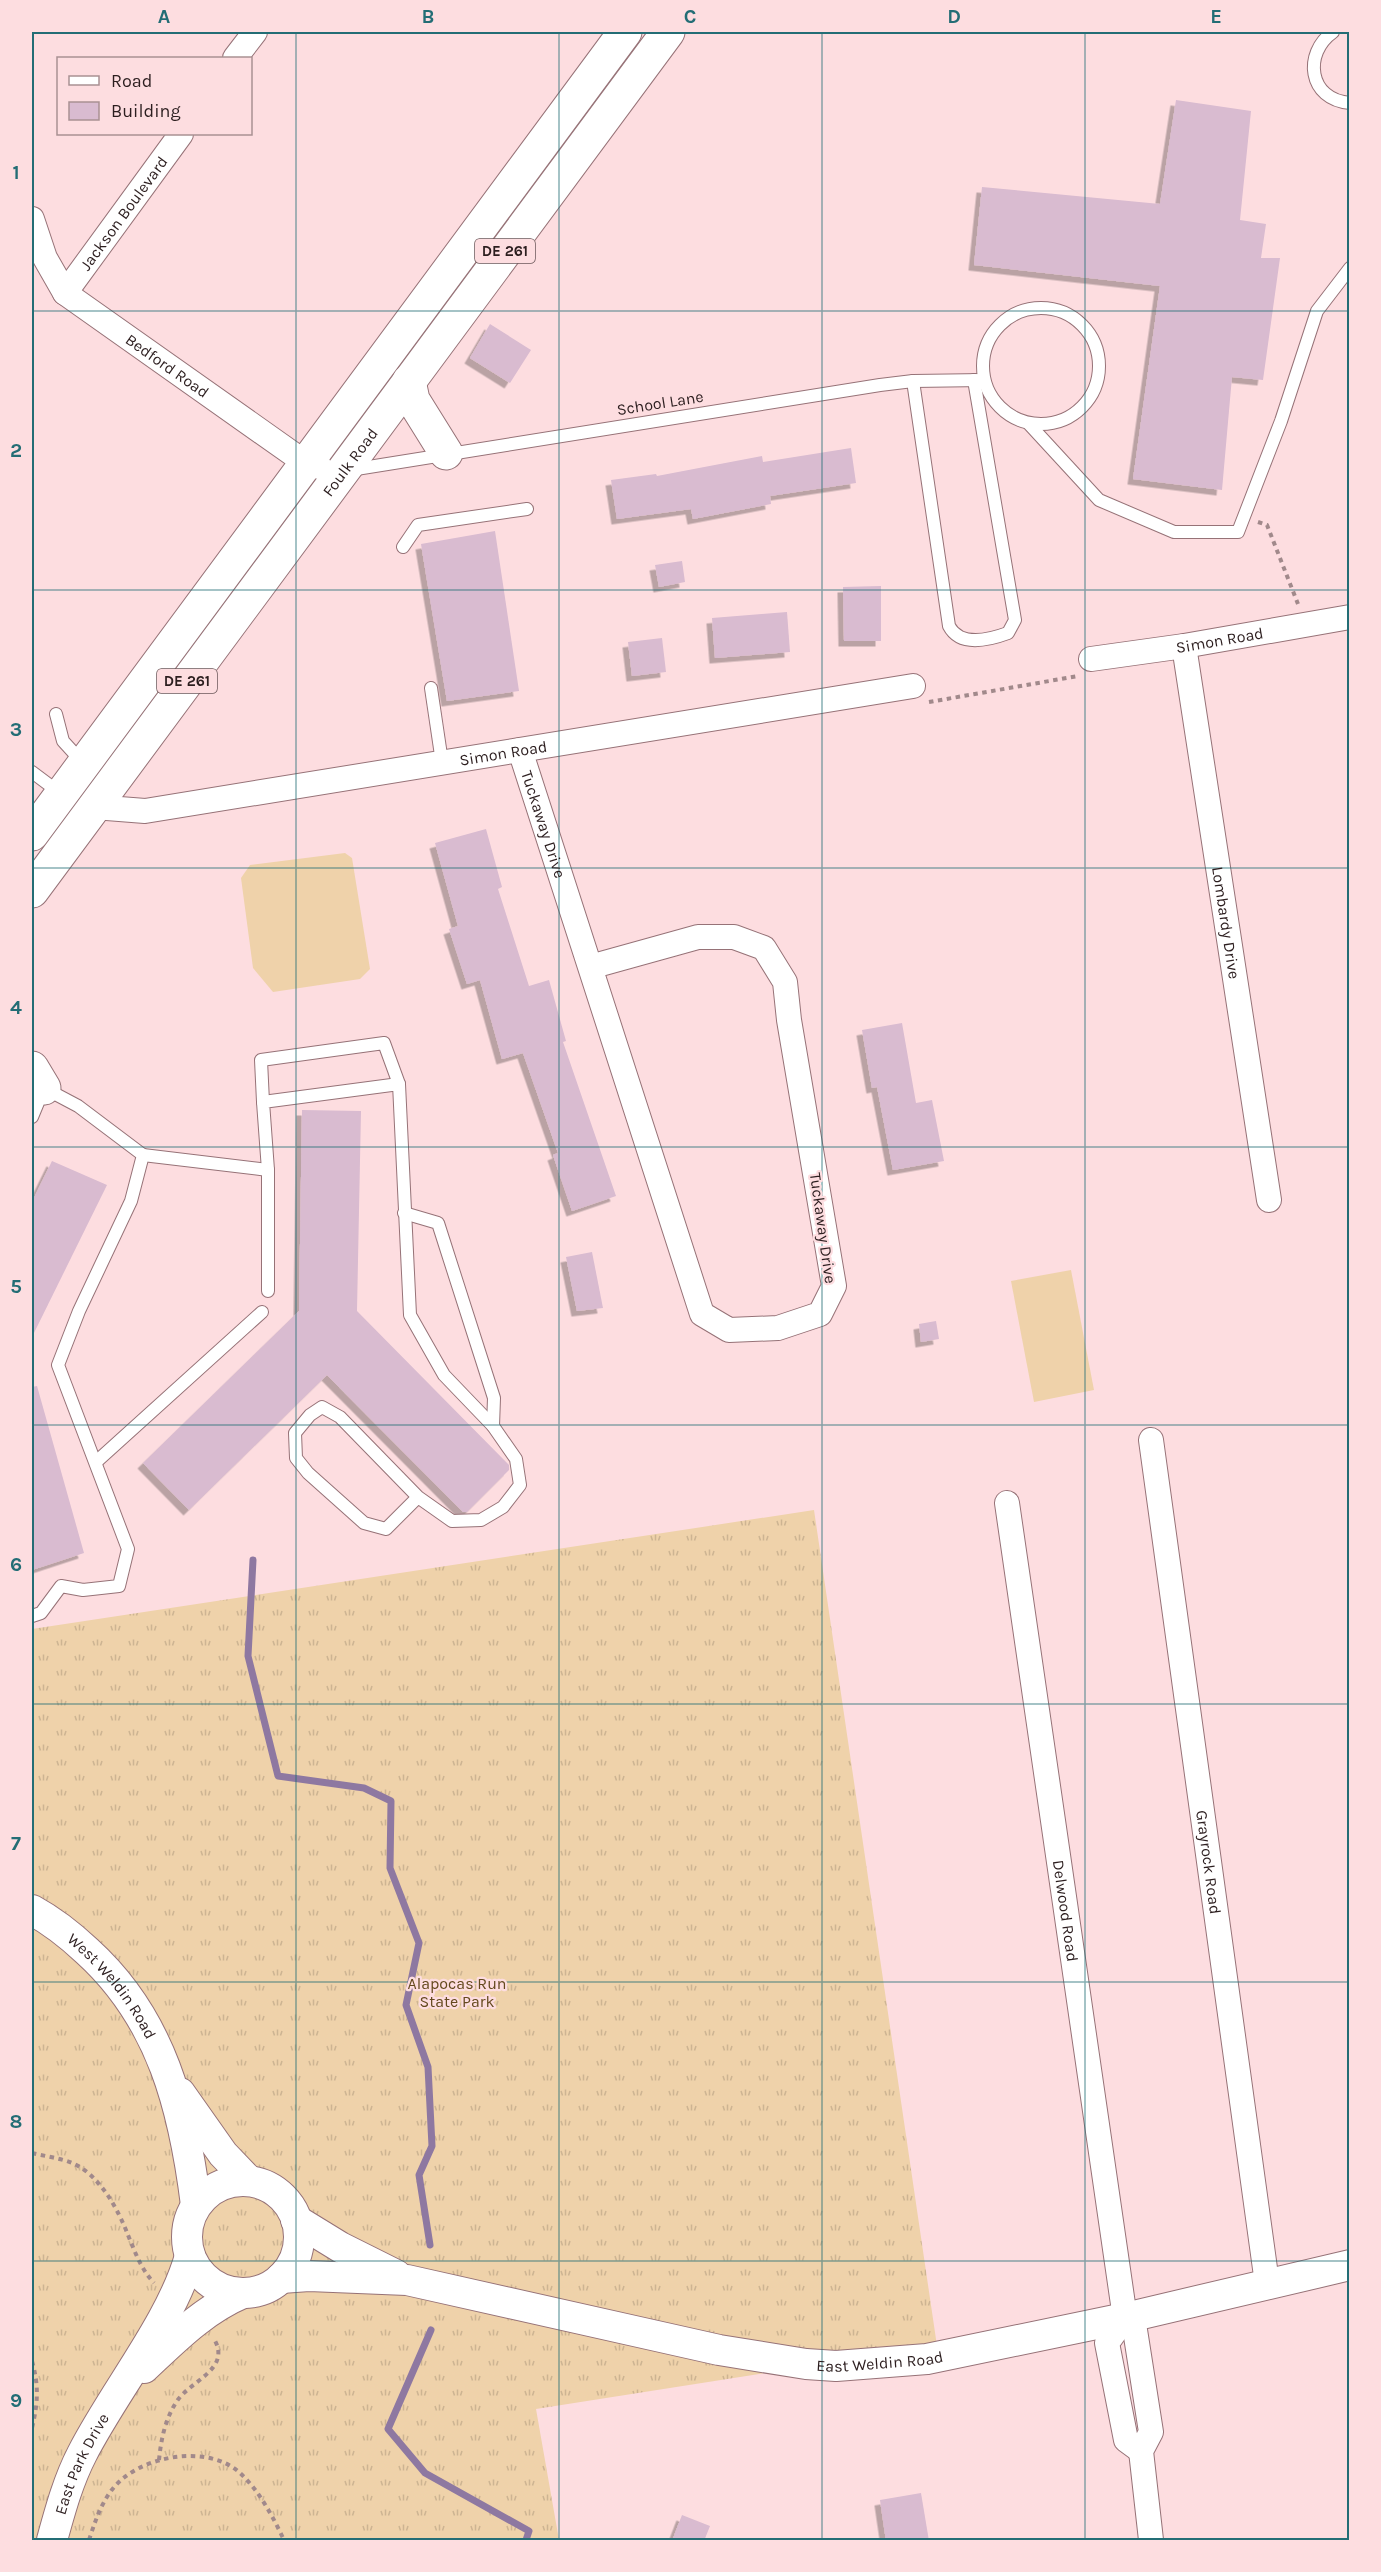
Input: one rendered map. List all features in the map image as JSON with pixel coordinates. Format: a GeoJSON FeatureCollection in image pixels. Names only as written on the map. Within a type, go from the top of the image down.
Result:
{"type":"FeatureCollection","features":[{"type":"Feature","properties":{"kind":"main road","name":"Foulk Road"},"geometry":{"type":"LineString","coordinates":[[32,834],[625,32]]}},
{"type":"Feature","properties":{"kind":"main road","name":"Foulk Road"},"geometry":{"type":"LineString","coordinates":[[32,891],[668,32]]}},
{"type":"Feature","properties":{"kind":"main road"},"geometry":{"type":"LineString","coordinates":[[409,381],[413,400],[446,453]]}},
{"type":"Feature","properties":{"kind":"street"},"geometry":{"type":"LineString","coordinates":[[236,57],[255,32]]}},
{"type":"Feature","properties":{"kind":"street","name":"Jackson Boulevard"},"geometry":{"type":"LineString","coordinates":[[65,293],[180,135]]}},
{"type":"Feature","properties":{"kind":"street","name":"Bedford Road"},"geometry":{"type":"LineString","coordinates":[[32,219],[45,258],[65,293],[307,464],[343,471]]}},
{"type":"Feature","properties":{"kind":"street","name":"Simon Road"},"geometry":{"type":"LineString","coordinates":[[1090,659],[1184,646],[1350,617]]}},
{"type":"Feature","properties":{"kind":"street","name":"Lombardy Drive"},"geometry":{"type":"LineString","coordinates":[[1184,646],[1269,1200]]}},
{"type":"Feature","properties":{"kind":"street","name":"Simon Road"},"geometry":{"type":"LineString","coordinates":[[94,807],[145,811],[519,750],[916,695]]}},
{"type":"Feature","properties":{"kind":"street","name":"Tuckaway Drive"},"geometry":{"type":"LineString","coordinates":[[519,750],[702,1314],[729,1330],[778,1328],[820,1314],[834,1286],[789,1020],[785,982],[764,948],[734,937],[698,937],[590,967]]}},
{"type":"Feature","properties":{"kind":"street","name":"Grayrock Road"},"geometry":{"type":"LineString","coordinates":[[1151,1440],[1267,2283]]}},
{"type":"Feature","properties":{"kind":"street","name":"Delwood Road"},"geometry":{"type":"LineString","coordinates":[[1007,1503],[1125,2318],[1135,2331],[1151,2432],[1141,2451],[1151,2541]]}},
{"type":"Feature","properties":{"kind":"street","name":"West Weldin Road"},"geometry":{"type":"LineString","coordinates":[[32,1910],[74,1939],[116,1979],[147,2025],[172,2081],[183,2124],[196,2205]]}},
{"type":"Feature","properties":{"kind":"street","name":"West Weldin Road"},"geometry":{"type":"LineString","coordinates":[[172,2081],[223,2154],[249,2181]]}},
{"type":"Feature","properties":{"kind":"street"},"geometry":{"type":"LineString","coordinates":[[249,2181],[277,2193],[288,2204],[296,2220],[299,2237],[291,2265],[281,2278],[261,2290],[243,2293],[225,2290],[210,2283],[190,2256],[187,2232],[196,2205],[215,2188],[229,2183],[249,2181]]}},
{"type":"Feature","properties":{"kind":"street","name":"East Weldin Road"},"geometry":{"type":"LineString","coordinates":[[296,2220],[340,2247],[407,2280]]}},
{"type":"Feature","properties":{"kind":"street","name":"East Park Drive"},"geometry":{"type":"LineString","coordinates":[[52,2541],[69,2483],[82,2454],[184,2277],[190,2256]]}},
{"type":"Feature","properties":{"kind":"street","name":"East Weldin Road"},"geometry":{"type":"LineString","coordinates":[[281,2278],[309,2276],[407,2280],[719,2350],[816,2365],[877,2364],[927,2359],[1125,2318],[1350,2265]]}},
{"type":"Feature","properties":{"kind":"street","name":"East Park Drive"},"geometry":{"type":"LineString","coordinates":[[120,2391],[195,2320],[243,2293]]}},
{"type":"Feature","properties":{"kind":"lane"},"geometry":{"type":"LineString","coordinates":[[1333,32],[1324,38],[1317,48],[1313,72],[1324,92],[1333,98],[1350,103]]}},
{"type":"Feature","properties":{"kind":"lane"},"geometry":{"type":"LineString","coordinates":[[979,380],[991,398],[1010,416],[1029,424],[1099,500],[1174,532],[1238,532],[1281,422],[1317,312],[1350,268]]}},
{"type":"Feature","properties":{"kind":"lane"},"geometry":{"type":"LineString","coordinates":[[914,381],[949,626],[952,633],[968,640],[993,638],[1008,633],[1015,620],[979,380],[983,358],[990,338],[1002,322],[1021,311],[1049,308],[1069,314],[1085,327],[1096,344],[1100,362],[1099,381],[1091,399],[1078,413],[1056,423],[1029,424]]}},
{"type":"Feature","properties":{"kind":"lane","name":"School Lane"},"geometry":{"type":"LineString","coordinates":[[343,471],[914,381],[979,380]]}},
{"type":"Feature","properties":{"kind":"lane"},"geometry":{"type":"LineString","coordinates":[[403,547],[418,525],[527,508]]}},
{"type":"Feature","properties":{"kind":"lane"},"geometry":{"type":"LineString","coordinates":[[431,688],[442,762]]}},
{"type":"Feature","properties":{"kind":"lane"},"geometry":{"type":"LineString","coordinates":[[56,714],[63,741],[84,764]]}},
{"type":"Feature","properties":{"kind":"lane"},"geometry":{"type":"LineString","coordinates":[[32,772],[61,794]]}},
{"type":"Feature","properties":{"kind":"lane"},"geometry":{"type":"LineString","coordinates":[[268,1291],[268,1170],[261,1060],[384,1043],[399,1084],[410,1315],[444,1375],[493,1426],[516,1459],[519,1485],[503,1507],[480,1520],[452,1521],[418,1497],[340,1417],[322,1407],[310,1415],[295,1433],[296,1458],[308,1473],[363,1523],[386,1529],[418,1497]]}},
{"type":"Feature","properties":{"kind":"lane"},"geometry":{"type":"LineString","coordinates":[[32,1117],[36,1079],[78,1106],[143,1155],[268,1170]]}},
{"type":"Feature","properties":{"kind":"lane"},"geometry":{"type":"LineString","coordinates":[[263,1102],[399,1084]]}},
{"type":"Feature","properties":{"kind":"lane"},"geometry":{"type":"LineString","coordinates":[[32,1616],[41,1613],[61,1586],[82,1590],[119,1586],[128,1549],[58,1365],[79,1311],[131,1201],[143,1155]]}},
{"type":"Feature","properties":{"kind":"lane"},"geometry":{"type":"LineString","coordinates":[[405,1212],[438,1223],[494,1398],[493,1426]]}},
{"type":"Feature","properties":{"kind":"lane"},"geometry":{"type":"LineString","coordinates":[[96,1462],[262,1312]]}},
{"type":"Feature","properties":{"kind":"path"},"geometry":{"type":"LineString","coordinates":[[1244,517],[1267,525],[1306,624]]}},
{"type":"Feature","properties":{"kind":"path"},"geometry":{"type":"LineString","coordinates":[[916,695],[1090,674],[1090,659]]}},
{"type":"Feature","properties":{"kind":"path"},"geometry":{"type":"LineString","coordinates":[[32,2361],[37,2379],[38,2402],[32,2428]]}},
{"type":"Feature","properties":{"kind":"path"},"geometry":{"type":"LineString","coordinates":[[89,2541],[98,2512],[112,2490],[125,2476],[159,2460],[193,2456],[208,2457],[238,2471],[257,2493],[275,2521],[284,2541]]}},
{"type":"Feature","properties":{"kind":"green space"},"geometry":{"type":"Polygon","coordinates":[[[345,853],[352,858],[370,969],[360,979],[273,992],[253,968],[241,878],[250,865],[345,853]]]}},
{"type":"Feature","properties":{"kind":"green space"},"geometry":{"type":"Polygon","coordinates":[[[1071,1270],[1094,1390],[1034,1402],[1011,1281],[1071,1270]]]}},
{"type":"Feature","properties":{"kind":"green space","name":"Alapocas Run State Park"},"geometry":{"type":"Polygon","coordinates":[[[814,1510],[937,2346],[536,2409],[559,2540],[32,2540],[32,1629],[814,1510]]]}},
{"type":"Feature","properties":{"kind":"building"},"geometry":{"type":"Polygon","coordinates":[[[1176,100],[1251,111],[1240,220],[1266,224],[1261,258],[1280,258],[1263,380],[1232,377],[1222,490],[1133,479],[1160,286],[974,265],[982,187],[1160,204],[1176,100]]]}},
{"type":"Feature","properties":{"kind":"building"},"geometry":{"type":"Polygon","coordinates":[[[490,324],[531,350],[510,383],[470,358],[490,324]]]}},
{"type":"Feature","properties":{"kind":"building"},"geometry":{"type":"Polygon","coordinates":[[[851,448],[856,483],[770,496],[771,504],[693,519],[691,509],[617,519],[611,480],[656,474],[657,476],[762,456],[763,462],[851,448]]]}},
{"type":"Feature","properties":{"kind":"building"},"geometry":{"type":"Polygon","coordinates":[[[495,531],[519,691],[447,701],[421,544],[495,531]]]}},
{"type":"Feature","properties":{"kind":"building"},"geometry":{"type":"Polygon","coordinates":[[[682,561],[685,582],[659,587],[655,565],[682,561]]]}},
{"type":"Feature","properties":{"kind":"building"},"geometry":{"type":"Polygon","coordinates":[[[881,586],[881,641],[844,641],[843,587],[881,586]]]}},
{"type":"Feature","properties":{"kind":"building"},"geometry":{"type":"Polygon","coordinates":[[[787,612],[790,652],[715,658],[712,618],[787,612]]]}},
{"type":"Feature","properties":{"kind":"building"},"geometry":{"type":"Polygon","coordinates":[[[662,638],[666,672],[632,676],[628,642],[662,638]]]}},
{"type":"Feature","properties":{"kind":"building"},"geometry":{"type":"Polygon","coordinates":[[[486,829],[502,887],[498,889],[529,986],[549,980],[566,1041],[563,1042],[616,1196],[572,1211],[553,1155],[558,1153],[523,1053],[502,1059],[480,980],[467,984],[449,929],[458,926],[435,843],[486,829]]]}},
{"type":"Feature","properties":{"kind":"building"},"geometry":{"type":"Polygon","coordinates":[[[902,1023],[916,1103],[932,1100],[944,1161],[893,1170],[877,1087],[872,1088],[862,1030],[902,1023]]]}},
{"type":"Feature","properties":{"kind":"building"},"geometry":{"type":"Polygon","coordinates":[[[302,1110],[361,1111],[357,1311],[509,1465],[509,1470],[467,1512],[463,1512],[327,1375],[189,1510],[143,1463],[299,1311],[302,1110]]]}},
{"type":"Feature","properties":{"kind":"building"},"geometry":{"type":"Polygon","coordinates":[[[52,1161],[107,1185],[32,1337],[32,1202],[52,1161]]]}},
{"type":"Feature","properties":{"kind":"building"},"geometry":{"type":"Polygon","coordinates":[[[592,1252],[603,1308],[577,1311],[566,1257],[592,1252]]]}},
{"type":"Feature","properties":{"kind":"building"},"geometry":{"type":"Polygon","coordinates":[[[936,1321],[939,1339],[921,1342],[919,1324],[936,1321]]]}},
{"type":"Feature","properties":{"kind":"building"},"geometry":{"type":"Polygon","coordinates":[[[37,1386],[84,1553],[32,1570],[32,1387],[37,1386]]]}},
{"type":"Feature","properties":{"kind":"building"},"geometry":{"type":"Polygon","coordinates":[[[921,2493],[929,2541],[886,2541],[880,2500],[921,2493]]]}},
{"type":"Feature","properties":{"kind":"building"},"geometry":{"type":"Polygon","coordinates":[[[682,2515],[710,2526],[704,2541],[672,2541],[682,2515]]]}},
{"type":"Feature","properties":{"kind":"waterway"},"geometry":{"type":"LineString","coordinates":[[253,1560],[248,1656],[278,1776],[364,1788],[391,1801],[390,1868],[419,1943],[406,2005],[428,2067],[432,2146],[419,2175],[430,2245]]}},
{"type":"Feature","properties":{"kind":"waterway"},"geometry":{"type":"LineString","coordinates":[[431,2330],[388,2429],[425,2473],[529,2531],[526,2540]]}}]}
